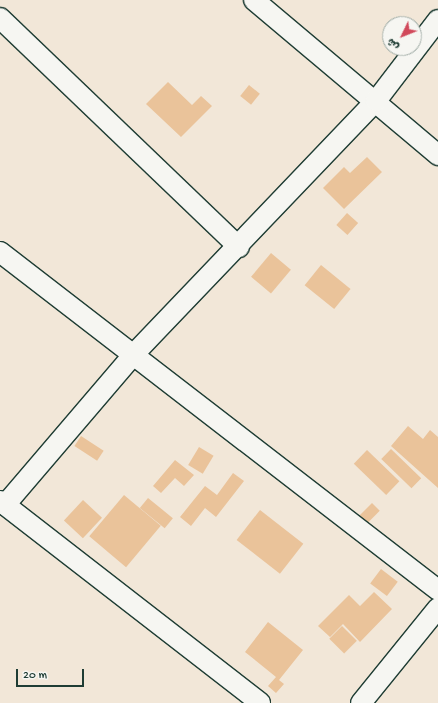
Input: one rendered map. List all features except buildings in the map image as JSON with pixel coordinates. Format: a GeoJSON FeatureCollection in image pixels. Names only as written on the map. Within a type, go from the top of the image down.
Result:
{"type":"FeatureCollection","features":[{"type":"Feature","properties":{"kind":"street"},"geometry":{"type":"LineString","coordinates":[[254,0],[376,101],[438,155]]}},
{"type":"Feature","properties":{"kind":"street"},"geometry":{"type":"LineString","coordinates":[[0,18],[239,247]]}},
{"type":"Feature","properties":{"kind":"street"},"geometry":{"type":"LineString","coordinates":[[256,702],[3,503],[133,355],[239,247],[376,101],[438,20]]}},
{"type":"Feature","properties":{"kind":"street"},"geometry":{"type":"LineString","coordinates":[[0,252],[438,590]]}},
{"type":"Feature","properties":{"kind":"street"},"geometry":{"type":"LineString","coordinates":[[361,703],[438,608]]}}]}
